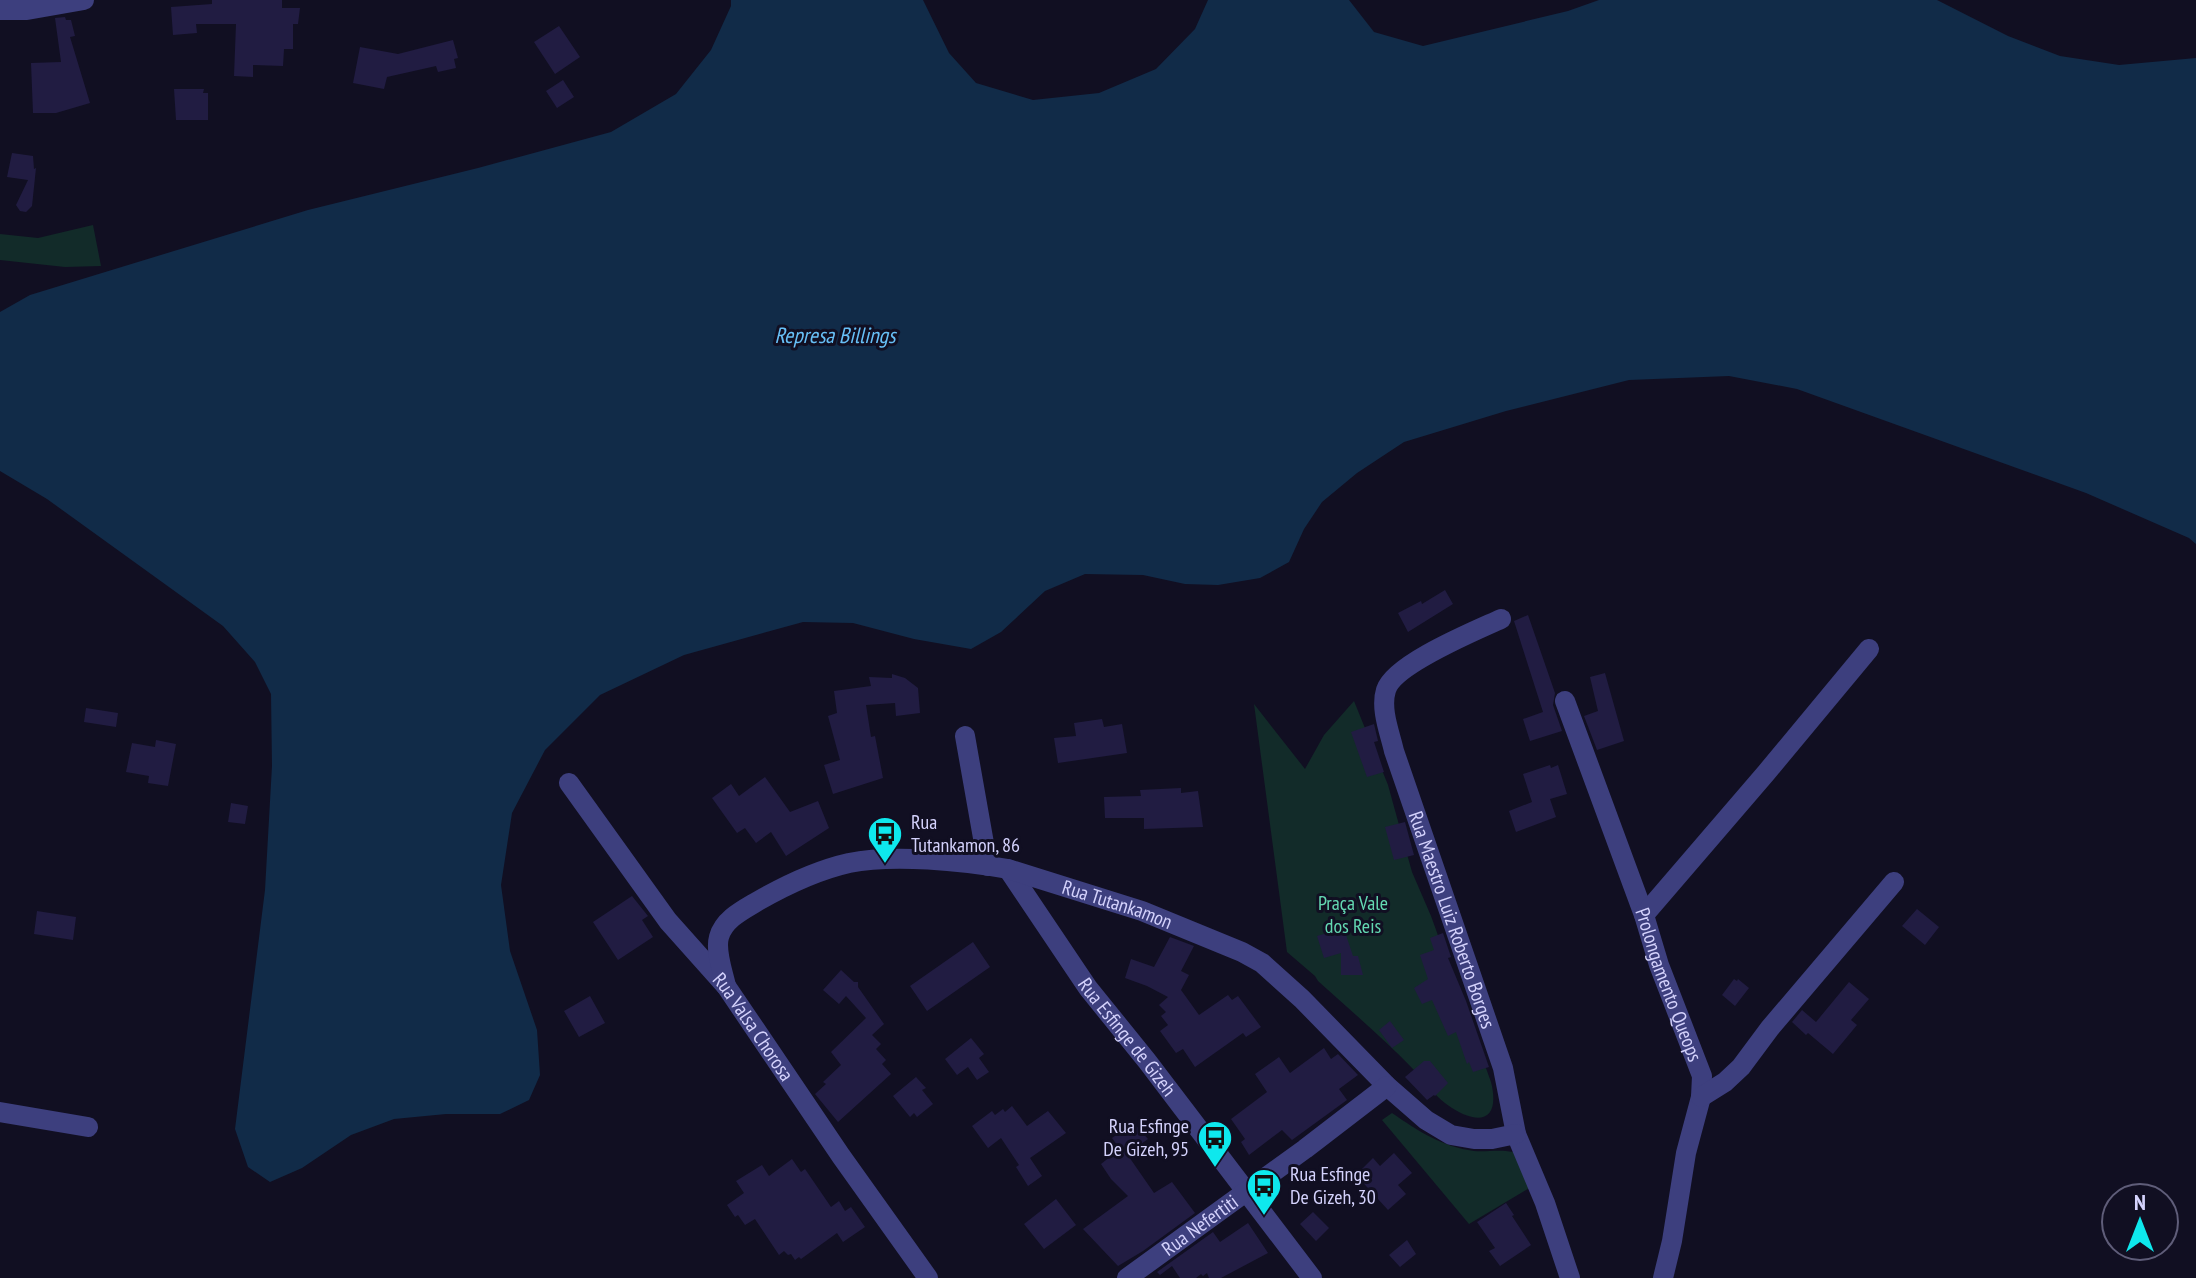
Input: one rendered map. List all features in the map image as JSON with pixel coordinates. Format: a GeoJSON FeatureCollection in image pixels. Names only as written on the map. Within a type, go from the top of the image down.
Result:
{"type":"FeatureCollection","features":[{"type":"Feature","properties":{"kind":"street"},"geometry":{"type":"LineString","coordinates":[[0,10],[27,10],[84,0]]}},
{"type":"Feature","properties":{"kind":"street","name":"Rua Maestro Luiz Roberto Borges"},"geometry":{"type":"LineString","coordinates":[[1501,619],[1420,658],[1396,675],[1386,690],[1385,709],[1394,751],[1503,1068],[1516,1134],[1545,1203],[1570,1278]]}},
{"type":"Feature","properties":{"kind":"street"},"geometry":{"type":"LineString","coordinates":[[1644,915],[1869,649]]}},
{"type":"Feature","properties":{"kind":"street","name":"Prolongamento Queops"},"geometry":{"type":"LineString","coordinates":[[1565,701],[1702,1076],[1701,1097],[1686,1153],[1663,1278]]}},
{"type":"Feature","properties":{"kind":"street","name":"Rua Esfinge de Gizeh"},"geometry":{"type":"LineString","coordinates":[[965,736],[998,868],[1312,1278]]}},
{"type":"Feature","properties":{"kind":"street","name":"Rua Valsa Chorosa"},"geometry":{"type":"LineString","coordinates":[[569,783],[668,921],[726,986],[928,1278]]}},
{"type":"Feature","properties":{"kind":"street","name":"Rua Tutankamon"},"geometry":{"type":"LineString","coordinates":[[726,986],[718,947],[719,937],[735,915],[772,893],[827,869],[851,863],[926,860],[998,868],[1142,911],[1207,936],[1262,963],[1318,1014],[1387,1086],[1426,1120],[1451,1135],[1492,1139],[1516,1134]]}},
{"type":"Feature","properties":{"kind":"street"},"geometry":{"type":"LineString","coordinates":[[1701,1097],[1741,1067],[1770,1028],[1894,882]]}},
{"type":"Feature","properties":{"kind":"street","name":"Rua Nefertiti"},"geometry":{"type":"LineString","coordinates":[[1127,1278],[1387,1086]]}},
{"type":"Feature","properties":{"kind":"street"},"geometry":{"type":"LineString","coordinates":[[0,1112],[88,1127]]}},
{"type":"Feature","properties":{"kind":"green space"},"geometry":{"type":"Polygon","coordinates":[[[93,225],[101,266],[65,267],[0,260],[0,234],[38,238],[93,225]]]}},
{"type":"Feature","properties":{"kind":"green space","name":"Praça Vale dos Reis"},"geometry":{"type":"Polygon","coordinates":[[[1354,701],[1388,785],[1412,872],[1491,1082],[1491,1111],[1480,1118],[1463,1114],[1441,1100],[1390,1046],[1287,952],[1254,704],[1305,769],[1324,735],[1354,701]]]}},
{"type":"Feature","properties":{"kind":"green space"},"geometry":{"type":"Polygon","coordinates":[[[1392,1113],[1421,1132],[1452,1146],[1474,1151],[1513,1152],[1531,1187],[1469,1224],[1382,1120],[1392,1113]]]}},
{"type":"Feature","properties":{"kind":"water","name":"Represa Billings"},"geometry":{"type":"Polygon","coordinates":[[[731,0],[923,0],[949,53],[976,83],[1033,100],[1099,93],[1156,69],[1195,29],[1208,0],[1349,0],[1374,32],[1423,46],[1568,11],[1599,0],[1937,0],[2008,36],[2060,56],[2119,65],[2196,58],[2196,544],[2189,538],[2086,493],[1797,389],[1729,376],[1629,380],[1506,411],[1404,442],[1357,473],[1322,502],[1304,529],[1289,562],[1260,578],[1218,585],[1185,584],[1143,575],[1085,574],[1045,591],[1001,632],[971,649],[914,639],[853,623],[803,622],[684,655],[600,695],[545,750],[512,813],[501,885],[510,951],[537,1030],[540,1075],[529,1100],[500,1114],[446,1114],[394,1119],[351,1135],[302,1168],[270,1182],[248,1167],[235,1129],[265,890],[272,766],[271,694],[255,662],[223,626],[47,499],[0,471],[0,312],[30,295],[308,210],[611,132],[676,94],[711,50],[731,0]]]}},
{"type":"Feature","properties":{"kind":"building"},"geometry":{"type":"Polygon","coordinates":[[[212,0],[282,0],[282,8],[300,8],[298,24],[293,24],[293,49],[284,49],[283,66],[253,65],[253,77],[234,76],[236,24],[196,24],[197,33],[173,35],[171,7],[212,4],[212,0]]]}},
{"type":"Feature","properties":{"kind":"building"},"geometry":{"type":"Polygon","coordinates":[[[55,18],[71,20],[75,36],[70,37],[90,103],[56,113],[33,113],[31,63],[61,62],[55,18]]]}},
{"type":"Feature","properties":{"kind":"building"},"geometry":{"type":"Polygon","coordinates":[[[559,26],[580,57],[555,74],[534,42],[559,26]]]}},
{"type":"Feature","properties":{"kind":"building"},"geometry":{"type":"Polygon","coordinates":[[[453,40],[458,58],[454,59],[456,68],[438,72],[436,66],[387,77],[384,89],[353,83],[360,47],[398,54],[453,40]]]}},
{"type":"Feature","properties":{"kind":"building"},"geometry":{"type":"Polygon","coordinates":[[[563,80],[574,97],[557,108],[546,91],[563,80]]]}},
{"type":"Feature","properties":{"kind":"building"},"geometry":{"type":"Polygon","coordinates":[[[174,89],[204,89],[203,93],[208,93],[208,120],[176,120],[174,89]]]}},
{"type":"Feature","properties":{"kind":"building"},"geometry":{"type":"Polygon","coordinates":[[[12,153],[33,156],[36,168],[32,206],[26,212],[20,211],[16,205],[28,180],[7,177],[12,153]]]}},
{"type":"Feature","properties":{"kind":"building"},"geometry":{"type":"Polygon","coordinates":[[[1445,590],[1453,604],[1408,632],[1398,613],[1421,601],[1422,604],[1445,590]]]}},
{"type":"Feature","properties":{"kind":"building"},"geometry":{"type":"Polygon","coordinates":[[[1528,615],[1555,693],[1553,705],[1562,731],[1530,741],[1523,719],[1543,712],[1514,621],[1528,615]]]}},
{"type":"Feature","properties":{"kind":"building"},"geometry":{"type":"Polygon","coordinates":[[[1605,673],[1624,741],[1597,750],[1584,716],[1598,711],[1590,677],[1605,673]]]}},
{"type":"Feature","properties":{"kind":"building"},"geometry":{"type":"Polygon","coordinates":[[[892,674],[905,678],[918,688],[920,713],[896,716],[895,703],[866,705],[883,778],[833,794],[824,765],[840,760],[828,716],[837,713],[834,691],[871,686],[869,677],[892,678],[892,674]]]}},
{"type":"Feature","properties":{"kind":"building"},"geometry":{"type":"Polygon","coordinates":[[[86,708],[118,713],[116,727],[84,722],[86,708]]]}},
{"type":"Feature","properties":{"kind":"building"},"geometry":{"type":"Polygon","coordinates":[[[1102,719],[1104,727],[1122,724],[1127,753],[1058,763],[1054,738],[1076,736],[1074,723],[1102,719]]]}},
{"type":"Feature","properties":{"kind":"building"},"geometry":{"type":"Polygon","coordinates":[[[1374,724],[1378,741],[1374,742],[1384,772],[1367,777],[1351,732],[1374,724]]]}},
{"type":"Feature","properties":{"kind":"building"},"geometry":{"type":"Polygon","coordinates":[[[156,740],[176,744],[168,786],[148,783],[149,776],[126,772],[132,743],[155,747],[156,740]]]}},
{"type":"Feature","properties":{"kind":"building"},"geometry":{"type":"Polygon","coordinates":[[[1550,765],[1551,768],[1558,765],[1567,794],[1550,799],[1556,817],[1516,832],[1509,811],[1532,802],[1523,774],[1550,765]]]}},
{"type":"Feature","properties":{"kind":"building"},"geometry":{"type":"Polygon","coordinates":[[[765,777],[790,812],[818,801],[829,828],[786,856],[771,832],[756,843],[745,828],[737,833],[712,798],[731,784],[739,796],[765,777]]]}},
{"type":"Feature","properties":{"kind":"building"},"geometry":{"type":"Polygon","coordinates":[[[1181,788],[1181,793],[1198,791],[1203,827],[1144,829],[1144,818],[1105,818],[1104,797],[1141,796],[1140,790],[1181,788]]]}},
{"type":"Feature","properties":{"kind":"building"},"geometry":{"type":"Polygon","coordinates":[[[231,803],[248,806],[245,824],[228,822],[231,803]]]}},
{"type":"Feature","properties":{"kind":"building"},"geometry":{"type":"Polygon","coordinates":[[[888,821],[890,846],[874,847],[872,822],[888,821]]]}},
{"type":"Feature","properties":{"kind":"building"},"geometry":{"type":"Polygon","coordinates":[[[1405,822],[1414,855],[1394,860],[1385,827],[1405,822]]]}},
{"type":"Feature","properties":{"kind":"building"},"geometry":{"type":"Polygon","coordinates":[[[632,896],[648,916],[642,920],[653,937],[618,960],[593,922],[632,896]]]}},
{"type":"Feature","properties":{"kind":"building"},"geometry":{"type":"Polygon","coordinates":[[[1917,909],[1939,927],[1925,945],[1902,926],[1917,909]]]}},
{"type":"Feature","properties":{"kind":"building"},"geometry":{"type":"Polygon","coordinates":[[[37,911],[76,917],[73,940],[34,934],[37,911]]]}},
{"type":"Feature","properties":{"kind":"building"},"geometry":{"type":"Polygon","coordinates":[[[1343,926],[1353,956],[1358,956],[1363,975],[1341,975],[1341,953],[1324,958],[1317,936],[1343,926]]]}},
{"type":"Feature","properties":{"kind":"building"},"geometry":{"type":"Polygon","coordinates":[[[1443,933],[1451,957],[1448,958],[1489,1067],[1473,1072],[1456,1032],[1448,1036],[1432,1000],[1422,1004],[1414,988],[1428,979],[1420,955],[1434,950],[1430,938],[1443,933]]]}},
{"type":"Feature","properties":{"kind":"building"},"geometry":{"type":"Polygon","coordinates":[[[1170,937],[1194,946],[1181,971],[1189,975],[1181,990],[1199,1015],[1228,995],[1232,1000],[1238,996],[1261,1027],[1246,1037],[1243,1033],[1195,1067],[1183,1049],[1176,1053],[1160,1031],[1168,1025],[1161,1016],[1166,1012],[1159,1005],[1168,997],[1125,978],[1131,959],[1154,967],[1170,937]]]}},
{"type":"Feature","properties":{"kind":"building"},"geometry":{"type":"Polygon","coordinates":[[[973,942],[990,967],[927,1011],[910,986],[973,942]]]}},
{"type":"Feature","properties":{"kind":"building"},"geometry":{"type":"Polygon","coordinates":[[[841,970],[858,982],[858,987],[884,1024],[872,1035],[881,1044],[876,1049],[886,1060],[882,1064],[891,1074],[838,1122],[815,1094],[841,1065],[831,1052],[866,1018],[846,996],[839,1004],[823,990],[841,970]]]}},
{"type":"Feature","properties":{"kind":"building"},"geometry":{"type":"Polygon","coordinates":[[[1734,979],[1749,988],[1735,1006],[1722,995],[1734,979]]]}},
{"type":"Feature","properties":{"kind":"building"},"geometry":{"type":"Polygon","coordinates":[[[1849,982],[1869,999],[1851,1020],[1857,1025],[1833,1054],[1792,1022],[1802,1010],[1816,1022],[1849,982]]]}},
{"type":"Feature","properties":{"kind":"building"},"geometry":{"type":"Polygon","coordinates":[[[590,996],[605,1023],[579,1037],[564,1011],[590,996]]]}},
{"type":"Feature","properties":{"kind":"building"},"geometry":{"type":"Polygon","coordinates":[[[1390,1021],[1404,1040],[1392,1048],[1379,1030],[1390,1021]]]}},
{"type":"Feature","properties":{"kind":"building"},"geometry":{"type":"Polygon","coordinates":[[[971,1038],[984,1054],[979,1058],[989,1072],[977,1080],[968,1067],[957,1075],[945,1059],[971,1038]]]}},
{"type":"Feature","properties":{"kind":"building"},"geometry":{"type":"Polygon","coordinates":[[[1324,1048],[1331,1059],[1338,1054],[1358,1075],[1339,1089],[1347,1100],[1292,1140],[1282,1130],[1249,1155],[1241,1142],[1245,1139],[1231,1119],[1267,1092],[1255,1074],[1279,1057],[1290,1073],[1324,1048]]]}},
{"type":"Feature","properties":{"kind":"building"},"geometry":{"type":"Polygon","coordinates":[[[1424,1061],[1430,1061],[1448,1083],[1427,1100],[1405,1077],[1424,1061]]]}},
{"type":"Feature","properties":{"kind":"building"},"geometry":{"type":"Polygon","coordinates":[[[916,1077],[926,1088],[922,1090],[933,1104],[917,1117],[914,1113],[910,1117],[893,1096],[916,1077]]]}},
{"type":"Feature","properties":{"kind":"building"},"geometry":{"type":"Polygon","coordinates":[[[1012,1106],[1027,1126],[1048,1111],[1066,1133],[1030,1158],[1042,1176],[1028,1186],[1016,1167],[1019,1165],[1001,1138],[988,1148],[972,1126],[992,1111],[995,1115],[1012,1106]]]}},
{"type":"Feature","properties":{"kind":"building"},"geometry":{"type":"Polygon","coordinates":[[[1134,1123],[1148,1139],[1127,1154],[1154,1193],[1172,1182],[1195,1213],[1118,1266],[1083,1229],[1128,1196],[1101,1164],[1120,1149],[1112,1138],[1134,1123]]]}},
{"type":"Feature","properties":{"kind":"building"},"geometry":{"type":"Polygon","coordinates":[[[1394,1153],[1412,1173],[1398,1185],[1406,1194],[1388,1210],[1356,1175],[1373,1158],[1380,1166],[1394,1153]]]}},
{"type":"Feature","properties":{"kind":"building"},"geometry":{"type":"Polygon","coordinates":[[[792,1159],[801,1172],[805,1169],[831,1207],[839,1201],[845,1211],[851,1207],[865,1227],[843,1242],[837,1233],[801,1259],[795,1260],[784,1251],[779,1255],[755,1219],[745,1225],[727,1205],[744,1193],[736,1181],[762,1165],[769,1176],[792,1159]]]}},
{"type":"Feature","properties":{"kind":"building"},"geometry":{"type":"Polygon","coordinates":[[[1056,1199],[1076,1225],[1044,1249],[1024,1224],[1056,1199]]]}},
{"type":"Feature","properties":{"kind":"building"},"geometry":{"type":"Polygon","coordinates":[[[1506,1203],[1531,1245],[1500,1266],[1489,1251],[1495,1248],[1477,1222],[1506,1203]]]}},
{"type":"Feature","properties":{"kind":"building"},"geometry":{"type":"Polygon","coordinates":[[[1313,1212],[1329,1228],[1316,1241],[1300,1224],[1313,1212]]]}},
{"type":"Feature","properties":{"kind":"building"},"geometry":{"type":"Polygon","coordinates":[[[1248,1223],[1268,1253],[1221,1278],[1209,1278],[1207,1273],[1196,1278],[1180,1278],[1172,1266],[1160,1275],[1157,1272],[1213,1232],[1220,1242],[1248,1223]]]}},
{"type":"Feature","properties":{"kind":"building"},"geometry":{"type":"Polygon","coordinates":[[[1407,1240],[1416,1254],[1400,1267],[1389,1255],[1407,1240]]]}},
{"type":"Feature","properties":{"kind":"place","name":"Rua Tutankamon, 86"},"geometry":{"type":"Point","coordinates":[885,865]}},
{"type":"Feature","properties":{"kind":"place","name":"Rua Esfinge De Gizeh, 95"},"geometry":{"type":"Point","coordinates":[1215,1169]}},
{"type":"Feature","properties":{"kind":"place","name":"Rua Esfinge De Gizeh, 30"},"geometry":{"type":"Point","coordinates":[1264,1217]}}]}
